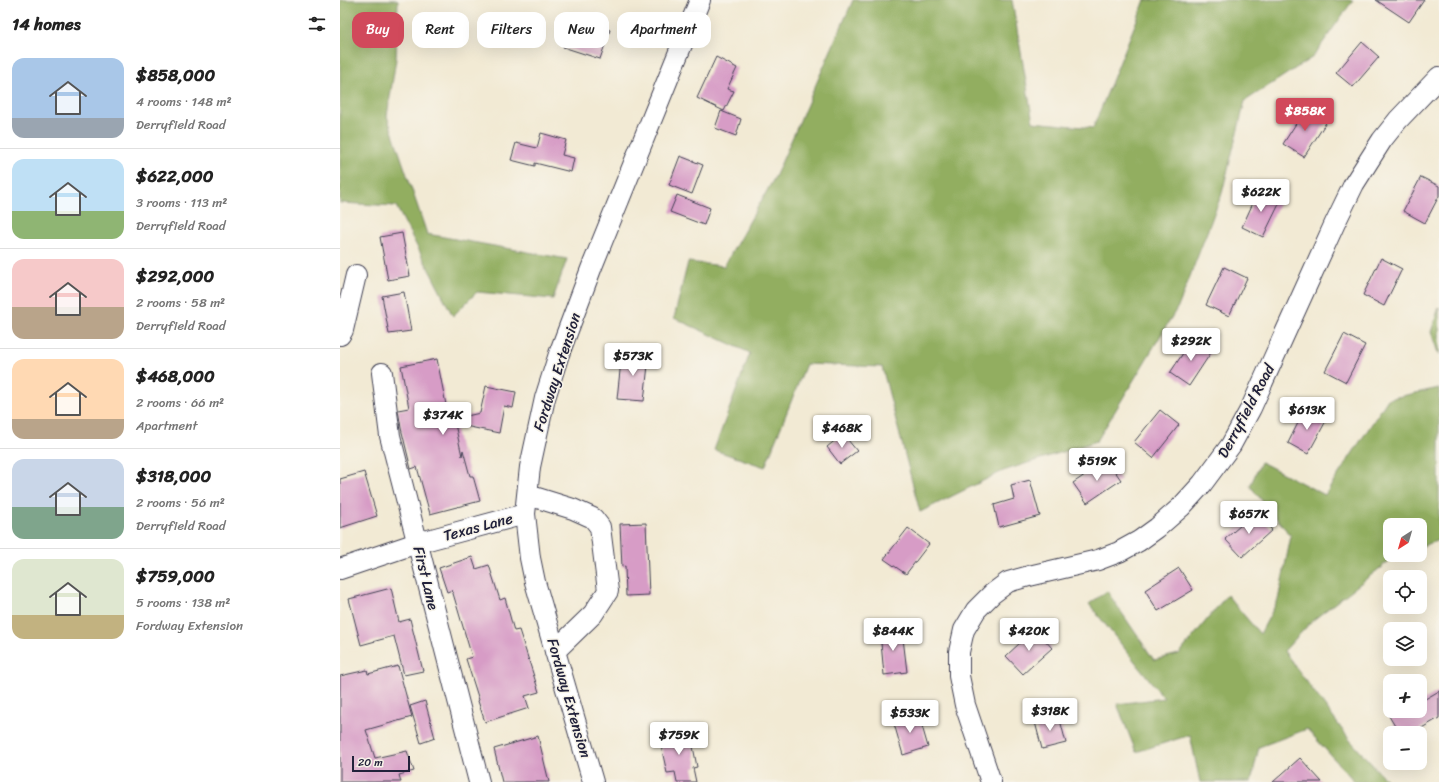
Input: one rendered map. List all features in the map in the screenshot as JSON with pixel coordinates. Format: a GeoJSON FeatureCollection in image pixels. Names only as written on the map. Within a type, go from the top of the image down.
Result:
{"type":"FeatureCollection","features":[{"type":"Feature","properties":{"kind":"street","name":"Fordway Extension"},"geometry":{"type":"LineString","coordinates":[[593,782],[535,582],[530,558],[526,505],[530,467],[545,398],[559,354],[700,0]]}},
{"type":"Feature","properties":{"kind":"street","name":"Derryfield Road"},"geometry":{"type":"LineString","coordinates":[[991,782],[965,705],[959,676],[959,652],[964,630],[976,610],[992,594],[1008,582],[1098,560],[1133,545],[1157,528],[1181,507],[1202,484],[1231,445],[1251,408],[1354,184],[1382,140],[1439,77]]}},
{"type":"Feature","properties":{"kind":"street"},"geometry":{"type":"LineString","coordinates":[[340,335],[356,275]]}},
{"type":"Feature","properties":{"kind":"street","name":"First Lane"},"geometry":{"type":"LineString","coordinates":[[382,373],[390,436],[479,782]]}},
{"type":"Feature","properties":{"kind":"street","name":"Texas Lane"},"geometry":{"type":"LineString","coordinates":[[340,569],[526,505]]}},
{"type":"Feature","properties":{"kind":"street"},"geometry":{"type":"LineString","coordinates":[[526,505],[573,510],[593,518],[600,527],[608,591],[593,614],[555,651]]}},
{"type":"Feature","properties":{"kind":"green space"},"geometry":{"type":"Polygon","coordinates":[[[340,0],[398,0],[398,12],[352,12],[352,48],[396,48],[387,116],[427,234],[567,259],[553,299],[477,292],[453,316],[396,206],[340,203],[340,0]]]}},
{"type":"Feature","properties":{"kind":"green space"},"geometry":{"type":"Polygon","coordinates":[[[853,0],[1012,0],[1033,122],[1093,128],[1145,0],[1353,0],[1313,57],[1245,101],[1222,193],[1179,305],[1097,441],[1003,471],[920,512],[882,367],[806,364],[765,467],[714,450],[750,353],[674,318],[688,262],[724,266],[776,175],[853,0]]]}},
{"type":"Feature","properties":{"kind":"green space"},"geometry":{"type":"Polygon","coordinates":[[[1439,307],[1439,356],[1431,332],[1439,307]]]}},
{"type":"Feature","properties":{"kind":"green space"},"geometry":{"type":"Polygon","coordinates":[[[1439,388],[1439,540],[1427,544],[1427,518],[1383,518],[1383,562],[1388,562],[1312,621],[1284,651],[1349,739],[1388,782],[1355,782],[1307,729],[1259,747],[1251,782],[1200,782],[1190,735],[1136,752],[1117,704],[1164,698],[1089,604],[1107,591],[1154,660],[1179,654],[1227,595],[1260,634],[1278,600],[1291,536],[1250,486],[1261,462],[1325,495],[1388,399],[1439,388]]]}},
{"type":"Feature","properties":{"kind":"building"},"geometry":{"type":"Polygon","coordinates":[[[1376,0],[1424,0],[1409,22],[1376,0]]]}},
{"type":"Feature","properties":{"kind":"building"},"geometry":{"type":"Polygon","coordinates":[[[1362,42],[1379,57],[1353,87],[1336,73],[1362,42]]]}},
{"type":"Feature","properties":{"kind":"building"},"geometry":{"type":"Polygon","coordinates":[[[566,48],[604,48],[600,59],[566,48]]]}},
{"type":"Feature","properties":{"kind":"building"},"geometry":{"type":"Polygon","coordinates":[[[716,57],[737,68],[727,89],[734,91],[724,111],[697,98],[716,57]]]}},
{"type":"Feature","properties":{"kind":"building"},"geometry":{"type":"Polygon","coordinates":[[[1306,108],[1327,121],[1304,157],[1283,144],[1306,108]]]}},
{"type":"Feature","properties":{"kind":"building"},"geometry":{"type":"Polygon","coordinates":[[[721,111],[741,119],[736,136],[715,128],[721,111]]]}},
{"type":"Feature","properties":{"kind":"building"},"geometry":{"type":"Polygon","coordinates":[[[541,133],[566,140],[562,155],[574,158],[571,172],[535,163],[535,166],[511,160],[516,143],[537,148],[541,133]]]}},
{"type":"Feature","properties":{"kind":"building"},"geometry":{"type":"Polygon","coordinates":[[[680,156],[703,165],[692,194],[669,185],[680,156]]]}},
{"type":"Feature","properties":{"kind":"building"},"geometry":{"type":"Polygon","coordinates":[[[1421,177],[1439,186],[1439,196],[1425,223],[1403,211],[1421,177]]]}},
{"type":"Feature","properties":{"kind":"building"},"geometry":{"type":"Polygon","coordinates":[[[1259,190],[1281,200],[1263,237],[1242,227],[1259,190]]]}},
{"type":"Feature","properties":{"kind":"building"},"geometry":{"type":"Polygon","coordinates":[[[677,195],[710,208],[704,225],[670,212],[677,195]]]}},
{"type":"Feature","properties":{"kind":"building"},"geometry":{"type":"Polygon","coordinates":[[[402,233],[410,276],[388,280],[380,237],[402,233]]]}},
{"type":"Feature","properties":{"kind":"building"},"geometry":{"type":"Polygon","coordinates":[[[1381,258],[1402,269],[1384,306],[1363,295],[1381,258]]]}},
{"type":"Feature","properties":{"kind":"building"},"geometry":{"type":"Polygon","coordinates":[[[1224,267],[1247,278],[1229,316],[1206,305],[1224,267]]]}},
{"type":"Feature","properties":{"kind":"building"},"geometry":{"type":"Polygon","coordinates":[[[404,292],[411,331],[389,334],[382,296],[404,292]]]}},
{"type":"Feature","properties":{"kind":"building"},"geometry":{"type":"Polygon","coordinates":[[[1344,334],[1365,345],[1346,382],[1325,371],[1344,334]]]}},
{"type":"Feature","properties":{"kind":"building"},"geometry":{"type":"Polygon","coordinates":[[[1193,338],[1212,351],[1189,386],[1170,373],[1193,338]]]}},
{"type":"Feature","properties":{"kind":"building"},"geometry":{"type":"Polygon","coordinates":[[[622,352],[649,356],[644,401],[617,399],[622,352]]]}},
{"type":"Feature","properties":{"kind":"building"},"geometry":{"type":"Polygon","coordinates":[[[437,359],[449,420],[480,413],[486,386],[516,392],[513,408],[504,406],[499,433],[455,424],[462,456],[463,450],[470,476],[473,476],[480,501],[430,514],[417,467],[411,469],[398,410],[409,408],[401,366],[437,359]]]}},
{"type":"Feature","properties":{"kind":"building"},"geometry":{"type":"Polygon","coordinates":[[[1306,407],[1327,419],[1308,454],[1288,443],[1306,407]]]}},
{"type":"Feature","properties":{"kind":"building"},"geometry":{"type":"Polygon","coordinates":[[[1160,410],[1179,425],[1153,458],[1134,442],[1160,410]]]}},
{"type":"Feature","properties":{"kind":"building"},"geometry":{"type":"Polygon","coordinates":[[[843,434],[857,451],[840,464],[827,447],[843,434]]]}},
{"type":"Feature","properties":{"kind":"building"},"geometry":{"type":"Polygon","coordinates":[[[1107,460],[1121,480],[1087,503],[1073,483],[1107,460]]]}},
{"type":"Feature","properties":{"kind":"building"},"geometry":{"type":"Polygon","coordinates":[[[364,472],[377,516],[340,528],[340,479],[364,472]]]}},
{"type":"Feature","properties":{"kind":"building"},"geometry":{"type":"Polygon","coordinates":[[[1030,480],[1040,516],[999,527],[994,505],[1014,499],[1011,485],[1030,480]]]}},
{"type":"Feature","properties":{"kind":"building"},"geometry":{"type":"Polygon","coordinates":[[[1256,512],[1272,530],[1242,557],[1225,539],[1256,512]]]}},
{"type":"Feature","properties":{"kind":"building"},"geometry":{"type":"Polygon","coordinates":[[[646,523],[649,595],[626,596],[625,566],[622,567],[620,524],[646,523]]]}},
{"type":"Feature","properties":{"kind":"building"},"geometry":{"type":"Polygon","coordinates":[[[908,528],[929,544],[906,574],[884,559],[908,528]]]}},
{"type":"Feature","properties":{"kind":"building"},"geometry":{"type":"Polygon","coordinates":[[[472,557],[476,569],[489,565],[500,600],[505,598],[514,631],[519,630],[539,692],[525,696],[529,708],[485,722],[466,659],[472,657],[452,590],[447,592],[439,568],[472,557]]]}},
{"type":"Feature","properties":{"kind":"building"},"geometry":{"type":"Polygon","coordinates":[[[1179,568],[1193,590],[1158,611],[1145,590],[1179,568]]]}},
{"type":"Feature","properties":{"kind":"building"},"geometry":{"type":"Polygon","coordinates":[[[391,588],[399,622],[410,619],[423,671],[404,675],[394,636],[361,645],[349,599],[391,588]]]}},
{"type":"Feature","properties":{"kind":"building"},"geometry":{"type":"Polygon","coordinates":[[[1035,629],[1052,648],[1023,674],[1006,656],[1035,629]]]}},
{"type":"Feature","properties":{"kind":"building"},"geometry":{"type":"Polygon","coordinates":[[[902,630],[907,672],[884,675],[880,632],[902,630]]]}},
{"type":"Feature","properties":{"kind":"building"},"geometry":{"type":"Polygon","coordinates":[[[398,666],[412,717],[366,730],[375,758],[407,751],[414,771],[399,775],[401,782],[340,782],[340,676],[367,670],[368,674],[398,666]]]}},
{"type":"Feature","properties":{"kind":"building"},"geometry":{"type":"Polygon","coordinates":[[[1439,691],[1439,718],[1425,726],[1395,726],[1390,718],[1427,718],[1427,698],[1439,691]]]}},
{"type":"Feature","properties":{"kind":"building"},"geometry":{"type":"Polygon","coordinates":[[[425,701],[435,738],[421,743],[410,706],[425,701]]]}},
{"type":"Feature","properties":{"kind":"building"},"geometry":{"type":"Polygon","coordinates":[[[918,712],[928,747],[903,755],[893,720],[918,712]]]}},
{"type":"Feature","properties":{"kind":"building"},"geometry":{"type":"Polygon","coordinates":[[[1059,716],[1066,743],[1042,749],[1035,722],[1059,716]]]}},
{"type":"Feature","properties":{"kind":"building"},"geometry":{"type":"Polygon","coordinates":[[[690,731],[697,767],[693,768],[696,782],[677,782],[675,772],[667,773],[659,737],[690,731]]]}},
{"type":"Feature","properties":{"kind":"building"},"geometry":{"type":"Polygon","coordinates":[[[538,736],[549,782],[502,782],[494,749],[538,736]]]}},
{"type":"Feature","properties":{"kind":"building"},"geometry":{"type":"Polygon","coordinates":[[[1300,758],[1322,782],[1273,782],[1300,758]]]}}]}
